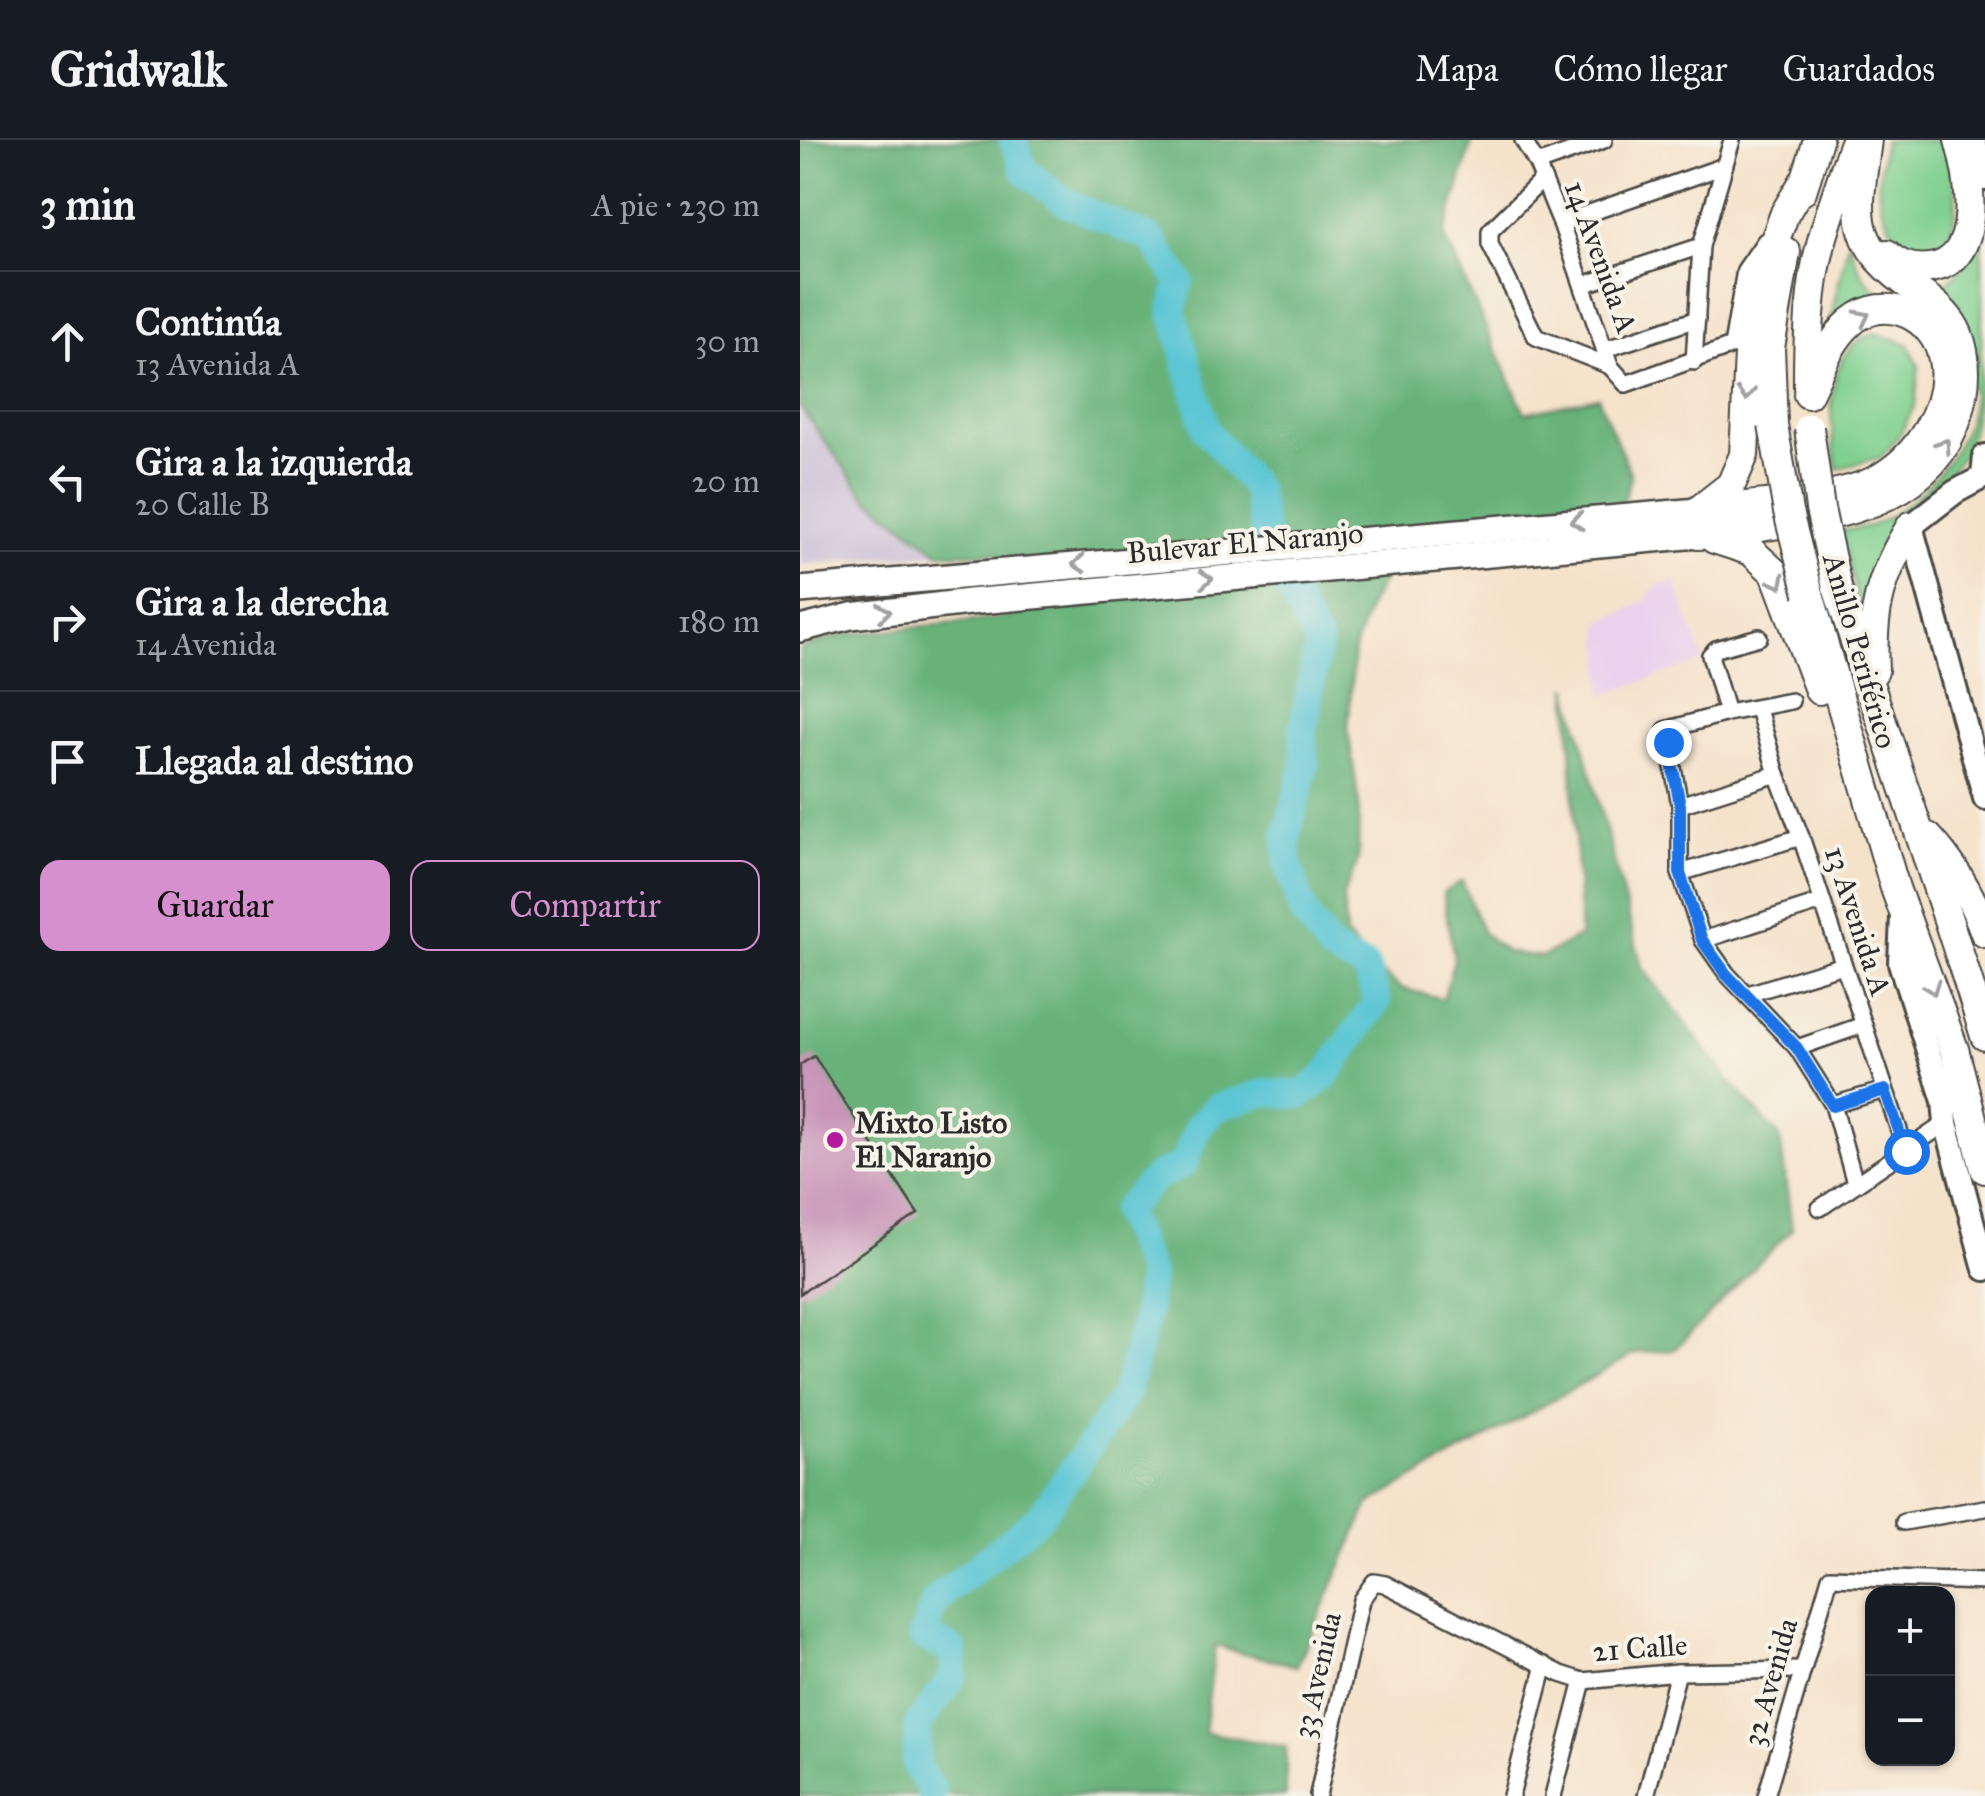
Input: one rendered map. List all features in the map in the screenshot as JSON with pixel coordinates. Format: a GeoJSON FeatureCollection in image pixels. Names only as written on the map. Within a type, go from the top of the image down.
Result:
{"type":"FeatureCollection","features":[{"type":"Feature","properties":{"kind":"highway","name":"Anillo Periférico"},"geometry":{"type":"LineString","coordinates":[[1818,140],[1788,242],[1772,326],[1773,425],[1788,512],[1809,594],[1902,908],[1954,1049],[1985,1169]]}},
{"type":"Feature","properties":{"kind":"highway","name":"Anillo Periférico"},"geometry":{"type":"LineString","coordinates":[[1855,140],[1821,244],[1810,319],[1809,428],[1820,509],[1837,587],[1913,821],[1935,874],[1985,1036]]}},
{"type":"Feature","properties":{"kind":"highway"},"geometry":{"type":"LineString","coordinates":[[1686,524],[1837,516],[1878,502],[1919,476],[1953,430],[1965,384],[1965,357],[1958,334],[1937,305],[1877,260],[1862,230],[1860,195],[1867,140]]}},
{"type":"Feature","properties":{"kind":"highway"},"geometry":{"type":"LineString","coordinates":[[1860,195],[1868,227],[1892,259],[1909,267],[1928,269],[1954,258],[1970,234],[1973,208],[1959,140]]}},
{"type":"Feature","properties":{"kind":"highway"},"geometry":{"type":"LineString","coordinates":[[1686,524],[1731,486],[1744,455],[1749,354],[1757,298],[1772,241],[1806,178]]}},
{"type":"Feature","properties":{"kind":"highway"},"geometry":{"type":"LineString","coordinates":[[1686,524],[1842,492],[1892,470],[1915,449],[1933,418],[1944,372],[1939,346],[1927,327],[1911,314],[1893,309],[1872,310],[1855,318],[1843,331],[1808,394]]}},
{"type":"Feature","properties":{"kind":"highway"},"geometry":{"type":"LineString","coordinates":[[1686,524],[1741,546],[1775,573],[1846,765],[1877,826]]}},
{"type":"Feature","properties":{"kind":"highway"},"geometry":{"type":"LineString","coordinates":[[1876,707],[1872,641],[1878,592],[1895,551],[1911,526]]}},
{"type":"Feature","properties":{"kind":"highway"},"geometry":{"type":"LineString","coordinates":[[1913,821],[1952,863],[1985,933]]}},
{"type":"Feature","properties":{"kind":"main road","name":"Bulevar El Naranjo"},"geometry":{"type":"LineString","coordinates":[[800,590],[967,574],[1686,524]]}},
{"type":"Feature","properties":{"kind":"main road","name":"Bulevar El Naranjo"},"geometry":{"type":"LineString","coordinates":[[800,629],[851,616],[969,602],[1686,524]]}},
{"type":"Feature","properties":{"kind":"street","name":"14 Avenida A"},"geometry":{"type":"LineString","coordinates":[[1523,140],[1561,223],[1610,366],[1622,382],[1633,383],[1694,362]]}},
{"type":"Feature","properties":{"kind":"street"},"geometry":{"type":"LineString","coordinates":[[1604,140],[1540,172],[1490,232],[1490,244],[1536,338],[1610,366]]}},
{"type":"Feature","properties":{"kind":"street"},"geometry":{"type":"LineString","coordinates":[[1732,140],[1701,246],[1694,362],[1732,346],[1745,270],[1785,213]]}},
{"type":"Feature","properties":{"kind":"street"},"geometry":{"type":"LineString","coordinates":[[1974,140],[1985,180]]}},
{"type":"Feature","properties":{"kind":"street"},"geometry":{"type":"LineString","coordinates":[[1561,223],[1724,166]]}},
{"type":"Feature","properties":{"kind":"street"},"geometry":{"type":"LineString","coordinates":[[1583,286],[1701,246]]}},
{"type":"Feature","properties":{"kind":"street"},"geometry":{"type":"LineString","coordinates":[[1606,350],[1697,319]]}},
{"type":"Feature","properties":{"kind":"street"},"geometry":{"type":"LineString","coordinates":[[1984,470],[1911,526],[1985,798]]}},
{"type":"Feature","properties":{"kind":"street"},"geometry":{"type":"LineString","coordinates":[[1727,713],[1711,652],[1758,637]]}},
{"type":"Feature","properties":{"kind":"street"},"geometry":{"type":"LineString","coordinates":[[1791,701],[1666,730],[1680,805],[1680,873],[1702,940],[1726,974],[1797,1048],[1833,1106],[1856,1184]]}},
{"type":"Feature","properties":{"kind":"street","name":"13 Avenida A"},"geometry":{"type":"LineString","coordinates":[[1758,708],[1906,1151]]}},
{"type":"Feature","properties":{"kind":"street"},"geometry":{"type":"LineString","coordinates":[[1680,805],[1777,774]]}},
{"type":"Feature","properties":{"kind":"street"},"geometry":{"type":"LineString","coordinates":[[1680,873],[1801,837]]}},
{"type":"Feature","properties":{"kind":"street"},"geometry":{"type":"LineString","coordinates":[[1702,940],[1822,902]]}},
{"type":"Feature","properties":{"kind":"street"},"geometry":{"type":"LineString","coordinates":[[1902,908],[1900,963],[1944,1101],[1946,1123],[1985,1268]]}},
{"type":"Feature","properties":{"kind":"street"},"geometry":{"type":"LineString","coordinates":[[1748,994],[1843,965]]}},
{"type":"Feature","properties":{"kind":"street"},"geometry":{"type":"LineString","coordinates":[[1797,1048],[1863,1025]]}},
{"type":"Feature","properties":{"kind":"street"},"geometry":{"type":"LineString","coordinates":[[1833,1106],[1885,1090]]}},
{"type":"Feature","properties":{"kind":"street"},"geometry":{"type":"LineString","coordinates":[[1820,1208],[1946,1123]]}},
{"type":"Feature","properties":{"kind":"street"},"geometry":{"type":"LineString","coordinates":[[1904,1522],[1985,1508]]}},
{"type":"Feature","properties":{"kind":"street","name":"32 Avenida"},"geometry":{"type":"LineString","coordinates":[[1766,1796],[1826,1582],[1836,1576],[1985,1582]]}},
{"type":"Feature","properties":{"kind":"street","name":"33 Avenida"},"geometry":{"type":"LineString","coordinates":[[1318,1795],[1362,1600],[1374,1582],[1385,1584]]}},
{"type":"Feature","properties":{"kind":"street","name":"21 Calle"},"geometry":{"type":"LineString","coordinates":[[1385,1584],[1583,1681],[1678,1672],[1802,1670]]}},
{"type":"Feature","properties":{"kind":"street"},"geometry":{"type":"LineString","coordinates":[[1511,1796],[1545,1665]]}},
{"type":"Feature","properties":{"kind":"street"},"geometry":{"type":"LineString","coordinates":[[1646,1796],[1678,1672]]}},
{"type":"Feature","properties":{"kind":"street"},"geometry":{"type":"LineString","coordinates":[[1553,1796],[1583,1681]]}},
{"type":"Feature","properties":{"kind":"shaded area"},"geometry":{"type":"Polygon","coordinates":[[[800,407],[865,496],[940,553],[800,565],[800,407]]]}},
{"type":"Feature","properties":{"kind":"shaded area"},"geometry":{"type":"Polygon","coordinates":[[[1675,581],[1704,661],[1603,695],[1600,623],[1643,603],[1656,587],[1675,581]]]}},
{"type":"Feature","properties":{"kind":"green space"},"geometry":{"type":"Polygon","coordinates":[[[800,140],[1466,140],[1472,143],[1444,235],[1525,413],[1598,397],[1631,475],[1624,501],[1590,518],[1402,548],[1370,603],[1354,649],[1348,730],[1359,804],[1358,861],[1343,895],[1346,935],[1370,963],[1401,988],[1443,999],[1454,959],[1443,893],[1462,881],[1483,933],[1506,952],[1542,957],[1580,936],[1568,686],[1642,967],[1727,1078],[1780,1137],[1792,1229],[1674,1350],[1636,1353],[1369,1504],[1297,1666],[1215,1646],[1204,1732],[1286,1747],[1286,1796],[800,1796],[800,649],[841,635],[1012,617],[1000,554],[940,553],[865,496],[800,407],[800,140]]]}},
{"type":"Feature","properties":{"kind":"green space"},"geometry":{"type":"Polygon","coordinates":[[[1884,140],[1944,140],[1956,209],[1950,231],[1933,249],[1902,244],[1881,206],[1879,183],[1884,140]]]}},
{"type":"Feature","properties":{"kind":"green space"},"geometry":{"type":"Polygon","coordinates":[[[1981,229],[1981,342],[1972,430],[1959,460],[1902,517],[1884,543],[1870,585],[1864,631],[1841,531],[1872,525],[1906,505],[1939,472],[1963,434],[1970,415],[1971,387],[1930,288],[1957,273],[1981,229]]]}},
{"type":"Feature","properties":{"kind":"green space"},"geometry":{"type":"Polygon","coordinates":[[[1849,239],[1862,274],[1890,300],[1857,301],[1830,320],[1849,239]]]}},
{"type":"Feature","properties":{"kind":"green space"},"geometry":{"type":"Polygon","coordinates":[[[1875,333],[1908,344],[1919,366],[1915,405],[1882,457],[1837,469],[1832,404],[1838,370],[1854,344],[1875,333]]]}},
{"type":"Feature","properties":{"kind":"building","name":"Mixto Listo El Naranjo"},"geometry":{"type":"Polygon","coordinates":[[[814,1056],[918,1214],[800,1294],[800,1065],[814,1056]]]}},
{"type":"Feature","properties":{"kind":"waterway"},"geometry":{"type":"LineString","coordinates":[[931,1796],[932,1790],[916,1767],[918,1724],[953,1677],[954,1650],[922,1637],[935,1601],[1040,1516],[1125,1395],[1145,1320],[1150,1274],[1124,1211],[1156,1177],[1184,1164],[1198,1126],[1216,1108],[1266,1092],[1301,1095],[1324,1078],[1377,1002],[1366,967],[1331,951],[1304,914],[1288,864],[1287,834],[1305,766],[1303,731],[1318,643],[1268,549],[1255,488],[1206,430],[1173,312],[1180,281],[1151,239],[1067,203],[1025,171],[1013,140]]}},
{"type":"Feature","properties":{"kind":"place","name":"Mixto Listo El Naranjo"},"geometry":{"type":"Point","coordinates":[835,1140]}},
{"type":"Feature","properties":{"kind":"route"},"geometry":{"type":"LineString","coordinates":[[1668,742],[1680,805],[1680,873],[1702,940],[1726,974],[1797,1048],[1833,1106],[1885,1090],[1906,1151]]}}]}
